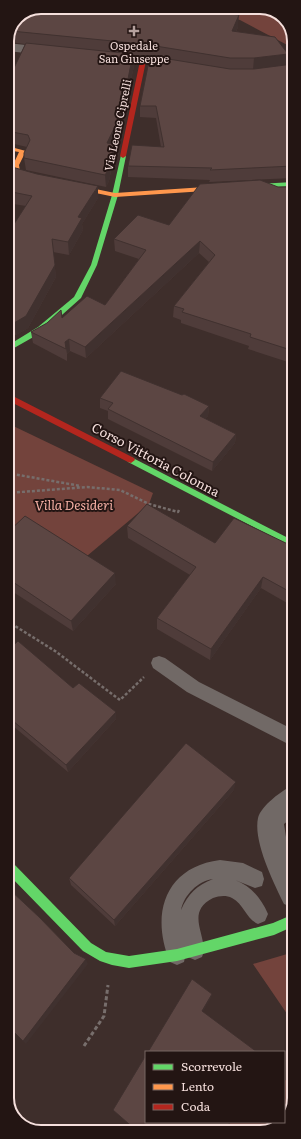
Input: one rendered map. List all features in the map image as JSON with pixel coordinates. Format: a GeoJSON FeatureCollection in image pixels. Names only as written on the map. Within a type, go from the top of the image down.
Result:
{"type":"FeatureCollection","features":[{"type":"Feature","properties":{"kind":"street"},"geometry":{"type":"LineString","coordinates":[[14,47],[67,53]]}},
{"type":"Feature","properties":{"kind":"street"},"geometry":{"type":"LineString","coordinates":[[17,61],[22,48]]}},
{"type":"Feature","properties":{"kind":"street"},"geometry":{"type":"LineString","coordinates":[[128,59],[157,64]]}},
{"type":"Feature","properties":{"kind":"street","name":"Via Leone Ciprelli"},"geometry":{"type":"LineString","coordinates":[[14,346],[41,329],[77,298],[94,265],[116,195],[143,61]]}},
{"type":"Feature","properties":{"kind":"street"},"geometry":{"type":"LineString","coordinates":[[14,149],[23,151],[16,165],[17,173],[25,177],[116,195],[287,184]]}},
{"type":"Feature","properties":{"kind":"street","name":"Corso Vittoria Colonna"},"geometry":{"type":"LineString","coordinates":[[14,400],[287,541]]}},
{"type":"Feature","properties":{"kind":"street"},"geometry":{"type":"LineString","coordinates":[[287,804],[271,819],[271,837],[277,860],[287,880]]}},
{"type":"Feature","properties":{"kind":"street"},"geometry":{"type":"LineString","coordinates":[[14,872],[87,947],[104,957],[129,962],[177,955],[274,929],[287,923]]}},
{"type":"Feature","properties":{"kind":"lane"},"geometry":{"type":"LineString","coordinates":[[256,185],[276,194],[287,194]]}},
{"type":"Feature","properties":{"kind":"lane"},"geometry":{"type":"LineString","coordinates":[[159,663],[205,693],[287,735]]}},
{"type":"Feature","properties":{"kind":"lane"},"geometry":{"type":"LineString","coordinates":[[177,955],[171,918],[173,904],[179,890],[188,880],[200,873],[213,870],[241,872],[255,879]]}},
{"type":"Feature","properties":{"kind":"lane"},"geometry":{"type":"LineString","coordinates":[[195,950],[189,916],[192,905],[199,896],[210,890],[222,887],[232,888],[242,894],[251,903],[258,914]]}},
{"type":"Feature","properties":{"kind":"path"},"geometry":{"type":"LineString","coordinates":[[14,475],[87,487],[120,490],[149,504],[178,512],[194,493]]}},
{"type":"Feature","properties":{"kind":"path"},"geometry":{"type":"LineString","coordinates":[[14,492],[87,487]]}},
{"type":"Feature","properties":{"kind":"path"},"geometry":{"type":"LineString","coordinates":[[14,625],[55,651],[120,700],[159,663]]}},
{"type":"Feature","properties":{"kind":"path"},"geometry":{"type":"LineString","coordinates":[[84,1046],[104,1016]]}},
{"type":"Feature","properties":{"kind":"green space"},"geometry":{"type":"Polygon","coordinates":[[[218,14],[261,14],[270,16],[280,23],[286,33],[287,45],[240,20],[218,14]]]}},
{"type":"Feature","properties":{"kind":"green space","name":"Villa Desideri"},"geometry":{"type":"Polygon","coordinates":[[[14,426],[153,493],[149,504],[81,561],[28,528],[14,527],[14,426]]]}},
{"type":"Feature","properties":{"kind":"green space"},"geometry":{"type":"Polygon","coordinates":[[[287,954],[287,1014],[253,964],[287,954]]]}},
{"type":"Feature","properties":{"kind":"green space"},"geometry":{"type":"Polygon","coordinates":[[[285,1080],[287,1081],[287,1098],[285,1108],[285,1080]]]}},
{"type":"Feature","properties":{"kind":"green space"},"geometry":{"type":"Polygon","coordinates":[[[227,1123],[270,1123],[260,1125],[226,1125],[227,1123]]]}},
{"type":"Feature","properties":{"kind":"building"},"geometry":{"type":"Polygon","coordinates":[[[41,14],[231,14],[239,15],[232,31],[275,37],[287,54],[254,58],[230,58],[143,44],[16,31],[22,22],[26,19],[31,16],[41,14]]]}},
{"type":"Feature","properties":{"kind":"building"},"geometry":{"type":"Polygon","coordinates":[[[26,43],[133,54],[121,114],[107,143],[114,144],[109,169],[105,175],[24,158],[24,153],[30,140],[28,135],[14,132],[14,68],[26,43]]]}},
{"type":"Feature","properties":{"kind":"building"},"geometry":{"type":"Polygon","coordinates":[[[150,56],[230,69],[254,69],[287,65],[287,166],[210,170],[212,168],[128,166],[132,145],[164,147],[156,106],[140,106],[150,56]]]}},
{"type":"Feature","properties":{"kind":"building"},"geometry":{"type":"Polygon","coordinates":[[[14,168],[37,174],[98,186],[78,217],[82,218],[68,242],[52,239],[55,265],[26,316],[14,323],[14,224],[32,196],[14,192],[14,168]]]}},
{"type":"Feature","properties":{"kind":"building"},"geometry":{"type":"Polygon","coordinates":[[[260,180],[278,187],[287,187],[287,349],[250,337],[251,334],[182,312],[184,309],[174,306],[215,255],[200,241],[85,347],[69,339],[65,342],[66,349],[31,332],[47,323],[61,310],[62,318],[87,296],[105,305],[146,250],[114,239],[138,215],[169,225],[200,184],[260,180]]]}},
{"type":"Feature","properties":{"kind":"building"},"geometry":{"type":"Polygon","coordinates":[[[121,371],[182,395],[184,394],[209,406],[200,416],[236,434],[213,462],[108,409],[113,403],[100,398],[121,371]]]}},
{"type":"Feature","properties":{"kind":"building"},"geometry":{"type":"Polygon","coordinates":[[[147,504],[215,543],[234,518],[287,544],[287,590],[263,577],[211,649],[157,618],[196,567],[127,526],[147,504]]]}},
{"type":"Feature","properties":{"kind":"building"},"geometry":{"type":"Polygon","coordinates":[[[25,516],[115,573],[71,621],[14,583],[14,526],[25,516]]]}},
{"type":"Feature","properties":{"kind":"building"},"geometry":{"type":"Polygon","coordinates":[[[18,641],[73,688],[79,683],[116,712],[66,765],[14,722],[14,645],[18,641]]]}},
{"type":"Feature","properties":{"kind":"building"},"geometry":{"type":"Polygon","coordinates":[[[186,743],[236,782],[114,920],[69,878],[186,743]]]}},
{"type":"Feature","properties":{"kind":"building"},"geometry":{"type":"Polygon","coordinates":[[[14,894],[74,953],[86,959],[23,1041],[14,1032],[14,894]]]}},
{"type":"Feature","properties":{"kind":"building"},"geometry":{"type":"Polygon","coordinates":[[[192,979],[212,994],[202,1011],[256,1051],[149,1051],[192,979]]]}},
{"type":"Feature","properties":{"kind":"building"},"geometry":{"type":"Polygon","coordinates":[[[145,1057],[145,1123],[229,1123],[228,1125],[130,1125],[113,1110],[145,1057]]]}},
{"type":"Feature","properties":{"kind":"traffic: fast"},"geometry":{"type":"LineString","coordinates":[[14,346],[41,329],[77,298],[94,265],[115,195],[123,156]]}},
{"type":"Feature","properties":{"kind":"traffic: fast"},"geometry":{"type":"LineString","coordinates":[[220,188],[287,184]]}},
{"type":"Feature","properties":{"kind":"traffic: fast"},"geometry":{"type":"LineString","coordinates":[[131,460],[287,541]]}},
{"type":"Feature","properties":{"kind":"traffic: fast"},"geometry":{"type":"LineString","coordinates":[[14,872],[87,947],[104,957],[112,959],[129,962],[177,955],[274,929],[287,923]]}},
{"type":"Feature","properties":{"kind":"traffic: slow"},"geometry":{"type":"LineString","coordinates":[[14,149],[23,151],[16,165],[17,173],[25,177],[115,195],[220,188]]}},
{"type":"Feature","properties":{"kind":"traffic: jam"},"geometry":{"type":"LineString","coordinates":[[123,156],[143,61]]}},
{"type":"Feature","properties":{"kind":"traffic: jam"},"geometry":{"type":"LineString","coordinates":[[14,400],[131,460]]}},
{"type":"Feature","properties":{"kind":"place","name":"Ospedale San Giuseppe"},"geometry":{"type":"Point","coordinates":[134,31]}}]}
